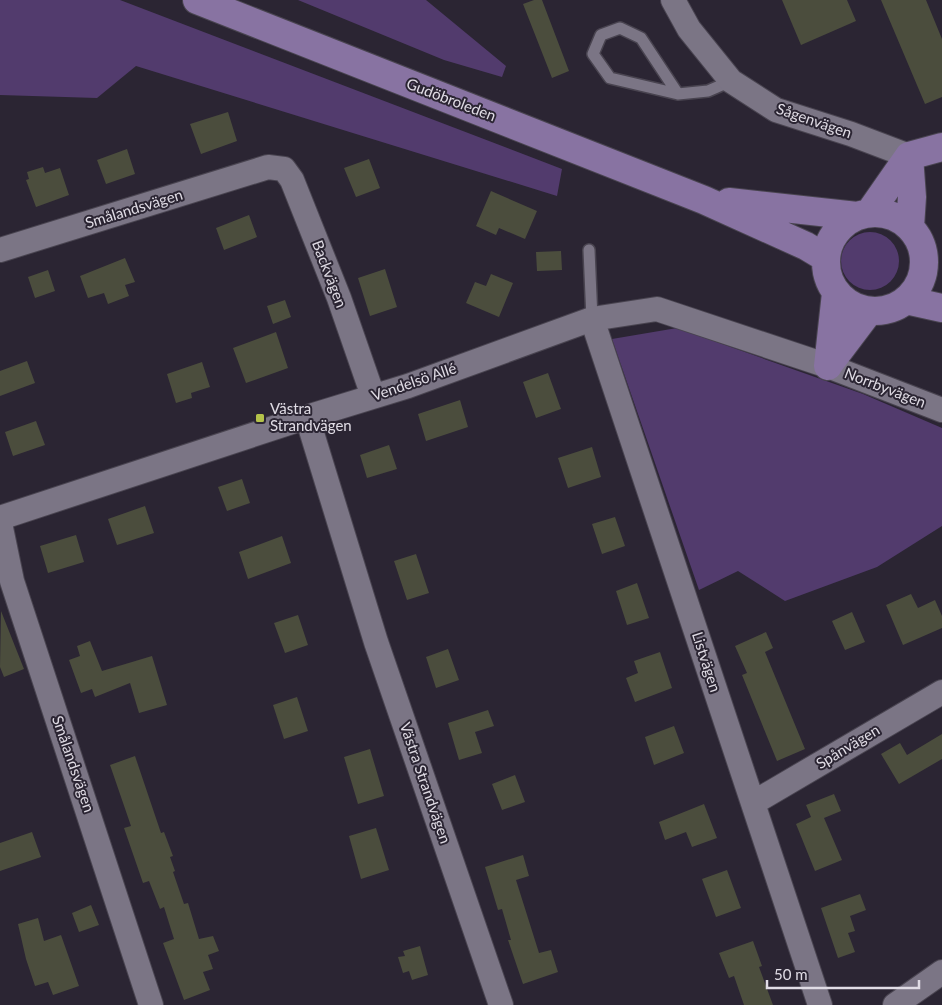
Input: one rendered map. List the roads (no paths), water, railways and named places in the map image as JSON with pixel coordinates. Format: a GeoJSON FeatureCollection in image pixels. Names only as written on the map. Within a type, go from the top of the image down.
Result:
{"type":"FeatureCollection","features":[{"type":"Feature","properties":{"kind":"main road","name":"Gudöbroleden"},"geometry":{"type":"LineString","coordinates":[[197,0],[704,200],[806,246],[826,258]]}},
{"type":"Feature","properties":{"kind":"main road"},"geometry":{"type":"LineString","coordinates":[[864,214],[893,216],[910,227],[933,271],[906,300],[888,310],[868,311],[850,305],[836,293],[828,276],[826,258],[830,240],[841,226],[864,214],[909,156],[942,146]]}},
{"type":"Feature","properties":{"kind":"main road"},"geometry":{"type":"LineString","coordinates":[[909,156],[912,197],[910,227]]}},
{"type":"Feature","properties":{"kind":"main road","name":"Gudöbroleden"},"geometry":{"type":"LineString","coordinates":[[704,200],[864,214]]}},
{"type":"Feature","properties":{"kind":"main road"},"geometry":{"type":"LineString","coordinates":[[828,366],[836,293]]}},
{"type":"Feature","properties":{"kind":"main road"},"geometry":{"type":"LineString","coordinates":[[906,300],[942,308]]}},
{"type":"Feature","properties":{"kind":"main road"},"geometry":{"type":"LineString","coordinates":[[828,366],[868,311]]}},
{"type":"Feature","properties":{"kind":"street","name":"Sågenvägen"},"geometry":{"type":"LineString","coordinates":[[674,0],[689,29],[731,80],[776,110],[851,134],[909,156]]}},
{"type":"Feature","properties":{"kind":"street","name":"Smålandsvägen"},"geometry":{"type":"LineString","coordinates":[[0,250],[268,167]]}},
{"type":"Feature","properties":{"kind":"street","name":"Backvägen"},"geometry":{"type":"LineString","coordinates":[[268,167],[284,169],[292,180],[339,298],[373,396]]}},
{"type":"Feature","properties":{"kind":"street","name":"Vendelsö Allé"},"geometry":{"type":"LineString","coordinates":[[0,518],[307,416],[408,386],[592,319],[657,309],[828,366]]}},
{"type":"Feature","properties":{"kind":"street","name":"Listvägen"},"geometry":{"type":"LineString","coordinates":[[592,319],[820,1005]]}},
{"type":"Feature","properties":{"kind":"street","name":"Norrbyvägen"},"geometry":{"type":"LineString","coordinates":[[828,366],[942,410]]}},
{"type":"Feature","properties":{"kind":"street","name":"Västra Strandvägen"},"geometry":{"type":"LineString","coordinates":[[307,416],[376,642],[501,1005]]}},
{"type":"Feature","properties":{"kind":"street","name":"Smålandsvägen"},"geometry":{"type":"LineString","coordinates":[[0,523],[12,581],[151,1005]]}},
{"type":"Feature","properties":{"kind":"street","name":"Spånvägen"},"geometry":{"type":"LineString","coordinates":[[753,803],[942,692]]}},
{"type":"Feature","properties":{"kind":"street"},"geometry":{"type":"LineString","coordinates":[[895,1005],[942,972]]}},
{"type":"Feature","properties":{"kind":"lane"},"geometry":{"type":"LineString","coordinates":[[678,94],[641,38],[620,28],[601,35],[593,54],[610,78],[678,94],[708,91],[731,80]]}},
{"type":"Feature","properties":{"kind":"lane"},"geometry":{"type":"LineString","coordinates":[[589,250],[592,319]]}},
{"type":"Feature","properties":{"kind":"place","name":"Västra Strandvägen"},"geometry":{"type":"Point","coordinates":[260,418]}}]}
